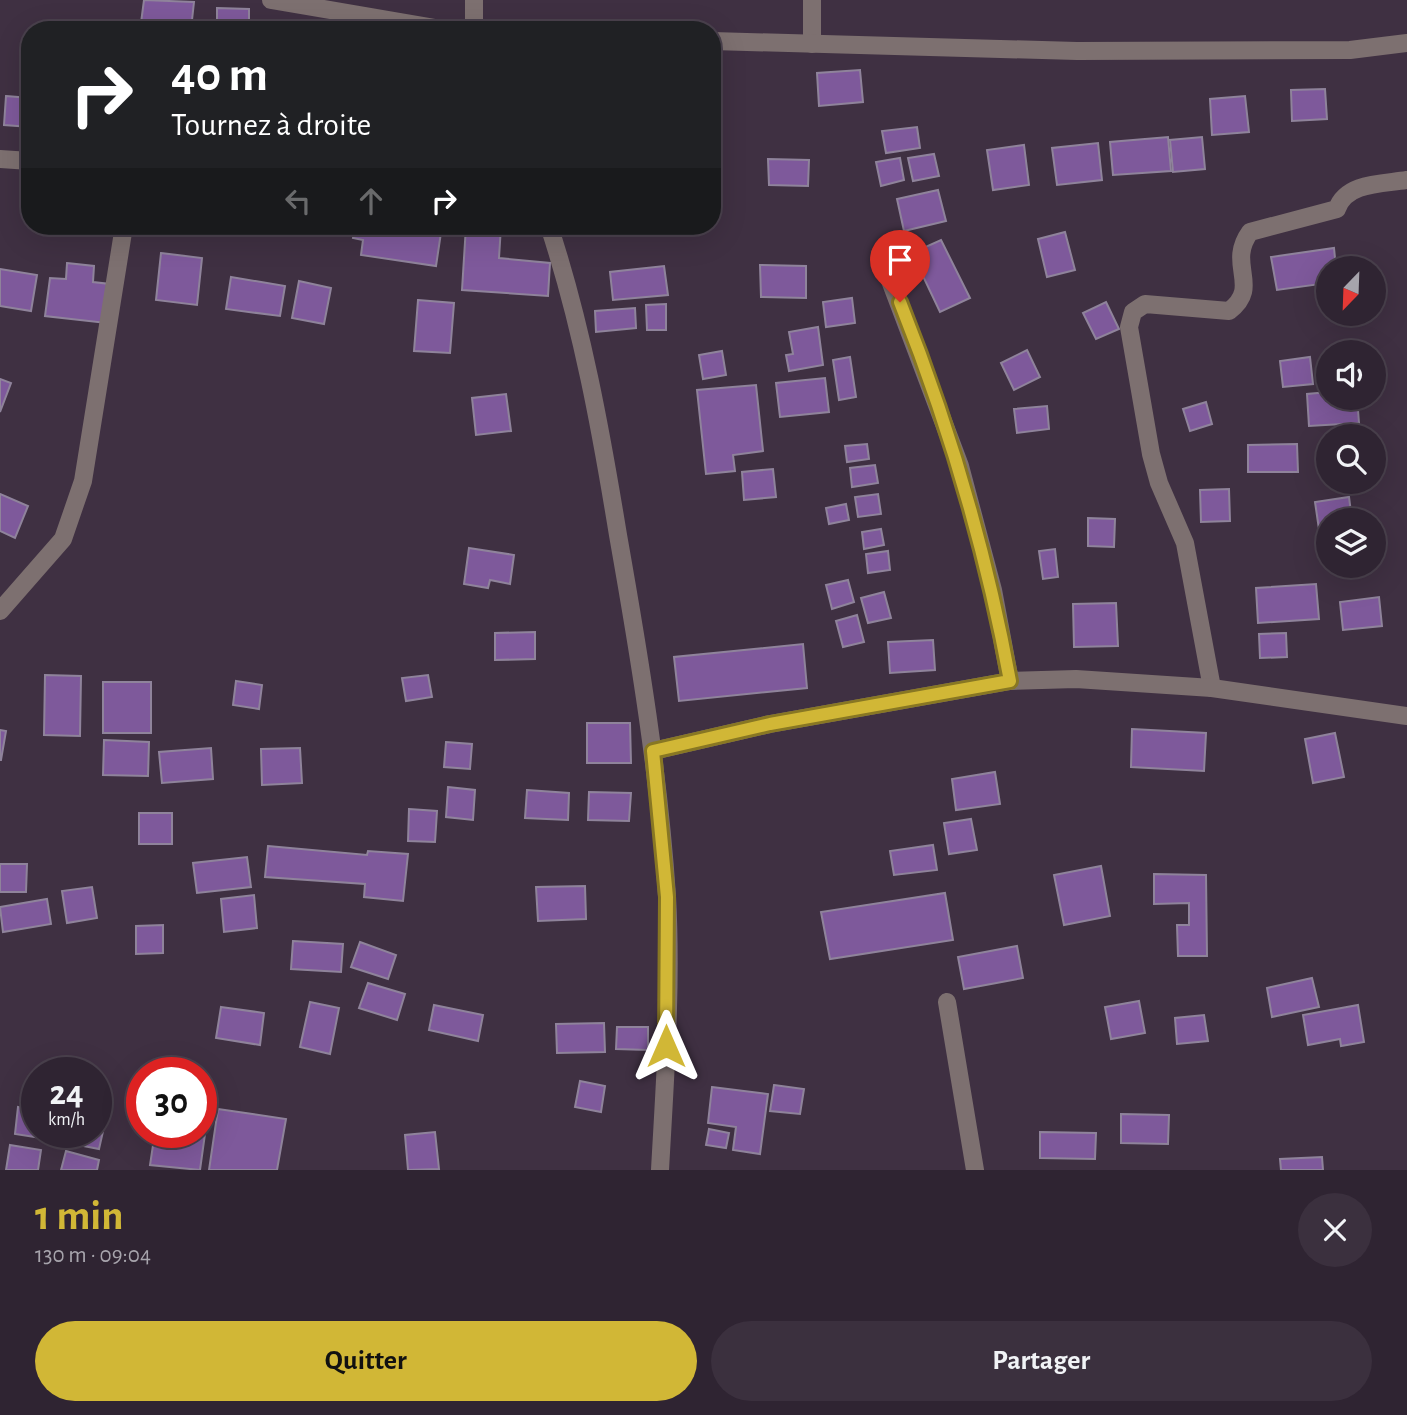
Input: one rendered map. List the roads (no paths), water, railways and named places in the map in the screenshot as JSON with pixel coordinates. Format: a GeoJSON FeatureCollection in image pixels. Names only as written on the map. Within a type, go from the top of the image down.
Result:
{"type":"FeatureCollection","features":[{"type":"Feature","properties":{"kind":"street"},"geometry":{"type":"LineString","coordinates":[[271,0],[394,21]]}},
{"type":"Feature","properties":{"kind":"street"},"geometry":{"type":"LineString","coordinates":[[474,0],[474,21]]}},
{"type":"Feature","properties":{"kind":"street"},"geometry":{"type":"LineString","coordinates":[[812,0],[812,44]]}},
{"type":"Feature","properties":{"kind":"street"},"geometry":{"type":"LineString","coordinates":[[721,41],[1077,51],[1350,50],[1407,43]]}},
{"type":"Feature","properties":{"kind":"street"},"geometry":{"type":"LineString","coordinates":[[0,159],[21,160]]}},
{"type":"Feature","properties":{"kind":"street"},"geometry":{"type":"LineString","coordinates":[[1212,688],[1185,543],[1159,483],[1151,454],[1129,327],[1133,312],[1145,304],[1229,311],[1241,302],[1245,288],[1239,255],[1250,232],[1337,209],[1340,200],[1349,191],[1407,180]]}},
{"type":"Feature","properties":{"kind":"street"},"geometry":{"type":"LineString","coordinates":[[0,611],[63,538],[83,481],[123,235]]}},
{"type":"Feature","properties":{"kind":"street"},"geometry":{"type":"LineString","coordinates":[[552,235],[571,292],[609,484],[653,751],[667,897],[666,1071],[660,1170]]}},
{"type":"Feature","properties":{"kind":"street"},"geometry":{"type":"LineString","coordinates":[[880,254],[960,466],[993,590],[1010,681]]}},
{"type":"Feature","properties":{"kind":"street"},"geometry":{"type":"LineString","coordinates":[[653,751],[770,724],[1010,681],[1076,680],[1212,688],[1407,716]]}},
{"type":"Feature","properties":{"kind":"street"},"geometry":{"type":"LineString","coordinates":[[947,1002],[975,1170]]}}]}
